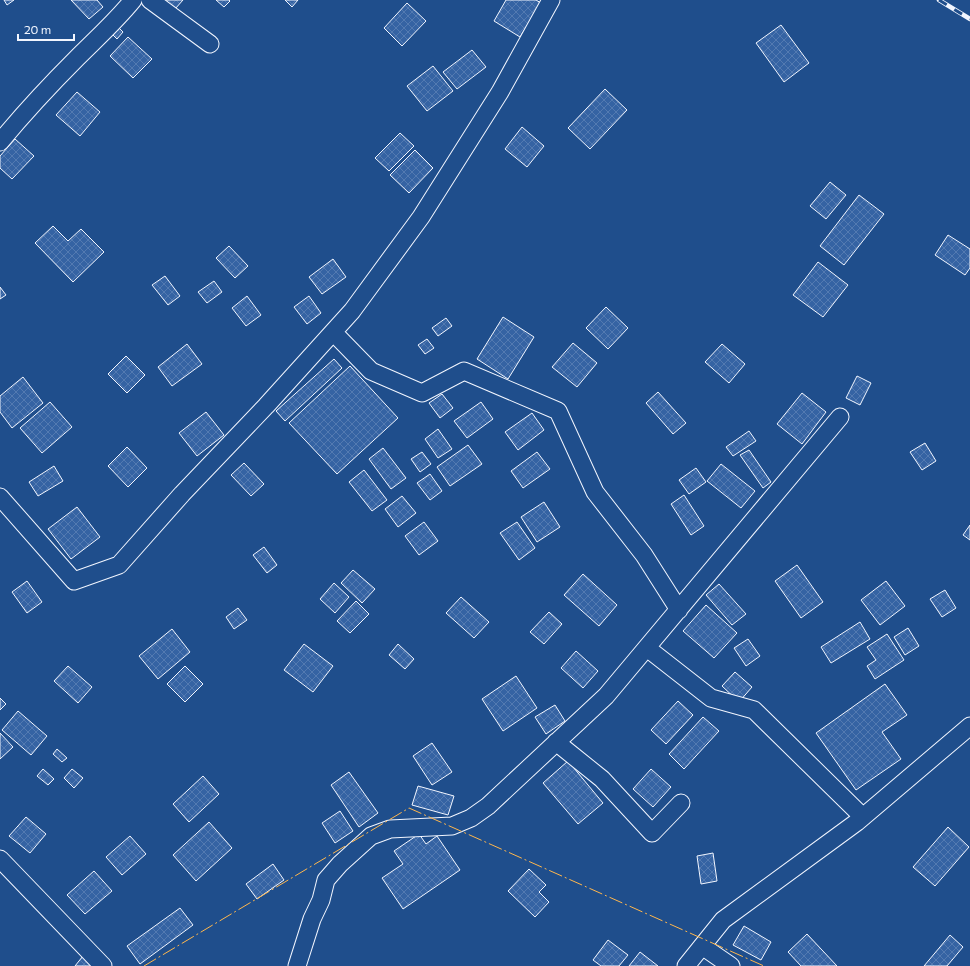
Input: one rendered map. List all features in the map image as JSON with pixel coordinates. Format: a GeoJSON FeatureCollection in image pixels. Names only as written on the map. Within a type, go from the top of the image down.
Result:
{"type":"FeatureCollection","features":[{"type":"Feature","properties":{"kind":"street"},"geometry":{"type":"LineString","coordinates":[[0,142],[47,90],[123,12],[132,0]]}},
{"type":"Feature","properties":{"kind":"street"},"geometry":{"type":"LineString","coordinates":[[150,0],[210,44]]}},
{"type":"Feature","properties":{"kind":"street"},"geometry":{"type":"LineString","coordinates":[[0,497],[74,581],[119,565],[182,494],[266,406],[352,310],[421,217],[500,92],[551,0]]}},
{"type":"Feature","properties":{"kind":"street"},"geometry":{"type":"LineString","coordinates":[[333,332],[371,371],[422,393],[464,370],[558,411],[595,492],[644,556],[679,610]]}},
{"type":"Feature","properties":{"kind":"street"},"geometry":{"type":"LineString","coordinates":[[297,966],[312,919],[321,900],[326,880],[340,864],[371,836],[390,829],[452,826],[471,818],[488,806],[606,696],[840,417]]}},
{"type":"Feature","properties":{"kind":"street"},"geometry":{"type":"LineString","coordinates":[[647,648],[711,698],[754,710],[863,818]]}},
{"type":"Feature","properties":{"kind":"street"},"geometry":{"type":"LineString","coordinates":[[686,966],[723,920],[863,818],[970,726]]}},
{"type":"Feature","properties":{"kind":"street"},"geometry":{"type":"LineString","coordinates":[[556,742],[602,779],[652,833],[681,803]]}},
{"type":"Feature","properties":{"kind":"street"},"geometry":{"type":"LineString","coordinates":[[0,859],[103,966]]}},
{"type":"Feature","properties":{"kind":"street"},"geometry":{"type":"LineString","coordinates":[[702,946],[731,966]]}},
{"type":"Feature","properties":{"kind":"building"},"geometry":{"type":"Polygon","coordinates":[[[4,0],[14,0],[7,5],[4,0]]]}},
{"type":"Feature","properties":{"kind":"building"},"geometry":{"type":"Polygon","coordinates":[[[71,0],[97,0],[103,7],[89,19],[71,0]]]}},
{"type":"Feature","properties":{"kind":"building"},"geometry":{"type":"Polygon","coordinates":[[[165,0],[183,0],[175,9],[165,0]]]}},
{"type":"Feature","properties":{"kind":"building"},"geometry":{"type":"Polygon","coordinates":[[[216,0],[229,0],[230,1],[224,7],[216,0]]]}},
{"type":"Feature","properties":{"kind":"building"},"geometry":{"type":"Polygon","coordinates":[[[285,0],[298,0],[292,7],[285,0]]]}},
{"type":"Feature","properties":{"kind":"building"},"geometry":{"type":"Polygon","coordinates":[[[506,0],[536,0],[541,3],[520,37],[494,21],[506,0]]]}},
{"type":"Feature","properties":{"kind":"building"},"geometry":{"type":"Polygon","coordinates":[[[407,3],[426,21],[402,46],[384,28],[407,3]]]}},
{"type":"Feature","properties":{"kind":"building"},"geometry":{"type":"Polygon","coordinates":[[[781,25],[809,63],[784,82],[756,43],[781,25]]]}},
{"type":"Feature","properties":{"kind":"building"},"geometry":{"type":"Polygon","coordinates":[[[118,27],[123,32],[117,39],[112,34],[118,27]]]}},
{"type":"Feature","properties":{"kind":"building"},"geometry":{"type":"Polygon","coordinates":[[[128,37],[152,59],[133,78],[110,56],[128,37]]]}},
{"type":"Feature","properties":{"kind":"building"},"geometry":{"type":"Polygon","coordinates":[[[472,50],[486,67],[457,89],[443,72],[472,50]]]}},
{"type":"Feature","properties":{"kind":"building"},"geometry":{"type":"Polygon","coordinates":[[[433,66],[453,91],[427,111],[407,86],[433,66]]]}},
{"type":"Feature","properties":{"kind":"building"},"geometry":{"type":"Polygon","coordinates":[[[605,89],[627,110],[590,149],[568,128],[605,89]]]}},
{"type":"Feature","properties":{"kind":"building"},"geometry":{"type":"Polygon","coordinates":[[[77,92],[100,112],[80,136],[56,115],[77,92]]]}},
{"type":"Feature","properties":{"kind":"building"},"geometry":{"type":"Polygon","coordinates":[[[522,127],[544,146],[527,167],[505,149],[522,127]]]}},
{"type":"Feature","properties":{"kind":"building"},"geometry":{"type":"Polygon","coordinates":[[[400,133],[414,146],[389,171],[375,158],[400,133]]]}},
{"type":"Feature","properties":{"kind":"building"},"geometry":{"type":"Polygon","coordinates":[[[15,139],[34,156],[12,179],[0,168],[0,156],[15,139]]]}},
{"type":"Feature","properties":{"kind":"building"},"geometry":{"type":"Polygon","coordinates":[[[415,150],[433,168],[409,193],[390,175],[415,150]]]}},
{"type":"Feature","properties":{"kind":"building"},"geometry":{"type":"Polygon","coordinates":[[[830,182],[846,195],[826,219],[810,206],[830,182]]]}},
{"type":"Feature","properties":{"kind":"building"},"geometry":{"type":"Polygon","coordinates":[[[859,195],[884,214],[844,265],[820,246],[859,195]]]}},
{"type":"Feature","properties":{"kind":"building"},"geometry":{"type":"Polygon","coordinates":[[[53,226],[68,241],[81,229],[104,252],[73,282],[35,243],[53,226]]]}},
{"type":"Feature","properties":{"kind":"building"},"geometry":{"type":"Polygon","coordinates":[[[948,235],[970,249],[970,268],[965,275],[935,255],[948,235]]]}},
{"type":"Feature","properties":{"kind":"building"},"geometry":{"type":"Polygon","coordinates":[[[229,246],[248,266],[235,278],[216,258],[229,246]]]}},
{"type":"Feature","properties":{"kind":"building"},"geometry":{"type":"Polygon","coordinates":[[[333,259],[346,277],[322,294],[309,277],[333,259]]]}},
{"type":"Feature","properties":{"kind":"building"},"geometry":{"type":"Polygon","coordinates":[[[818,262],[848,285],[823,317],[793,295],[818,262]]]}},
{"type":"Feature","properties":{"kind":"building"},"geometry":{"type":"Polygon","coordinates":[[[165,276],[180,296],[168,305],[152,285],[165,276]]]}},
{"type":"Feature","properties":{"kind":"building"},"geometry":{"type":"Polygon","coordinates":[[[214,281],[222,292],[207,303],[198,292],[214,281]]]}},
{"type":"Feature","properties":{"kind":"building"},"geometry":{"type":"Polygon","coordinates":[[[0,287],[6,295],[0,299],[0,287]]]}},
{"type":"Feature","properties":{"kind":"building"},"geometry":{"type":"Polygon","coordinates":[[[247,296],[261,315],[246,326],[232,308],[247,296]]]}},
{"type":"Feature","properties":{"kind":"building"},"geometry":{"type":"Polygon","coordinates":[[[309,296],[321,313],[307,324],[294,307],[309,296]]]}},
{"type":"Feature","properties":{"kind":"building"},"geometry":{"type":"Polygon","coordinates":[[[606,307],[628,328],[608,349],[586,328],[606,307]]]}},
{"type":"Feature","properties":{"kind":"building"},"geometry":{"type":"Polygon","coordinates":[[[503,317],[534,337],[508,379],[477,359],[503,317]]]}},
{"type":"Feature","properties":{"kind":"building"},"geometry":{"type":"Polygon","coordinates":[[[446,318],[452,326],[438,336],[432,328],[446,318]]]}},
{"type":"Feature","properties":{"kind":"building"},"geometry":{"type":"Polygon","coordinates":[[[427,339],[434,348],[425,354],[418,345],[427,339]]]}},
{"type":"Feature","properties":{"kind":"building"},"geometry":{"type":"Polygon","coordinates":[[[573,343],[597,363],[577,387],[552,367],[573,343]]]}},
{"type":"Feature","properties":{"kind":"building"},"geometry":{"type":"Polygon","coordinates":[[[187,344],[202,364],[172,386],[158,367],[187,344]]]}},
{"type":"Feature","properties":{"kind":"building"},"geometry":{"type":"Polygon","coordinates":[[[722,344],[745,364],[729,383],[705,362],[722,344]]]}},
{"type":"Feature","properties":{"kind":"building"},"geometry":{"type":"Polygon","coordinates":[[[126,356],[145,375],[127,393],[108,374],[126,356]]]}},
{"type":"Feature","properties":{"kind":"building"},"geometry":{"type":"Polygon","coordinates":[[[334,359],[342,368],[285,421],[276,411],[334,359]]]}},
{"type":"Feature","properties":{"kind":"building"},"geometry":{"type":"Polygon","coordinates":[[[350,366],[398,418],[337,474],[289,423],[350,366]]]}},
{"type":"Feature","properties":{"kind":"building"},"geometry":{"type":"Polygon","coordinates":[[[857,376],[871,383],[860,405],[846,398],[857,376]]]}},
{"type":"Feature","properties":{"kind":"building"},"geometry":{"type":"Polygon","coordinates":[[[23,377],[43,403],[12,428],[0,412],[0,396],[23,377]]]}},
{"type":"Feature","properties":{"kind":"building"},"geometry":{"type":"Polygon","coordinates":[[[658,392],[686,423],[673,434],[646,403],[658,392]]]}},
{"type":"Feature","properties":{"kind":"building"},"geometry":{"type":"Polygon","coordinates":[[[802,393],[826,412],[802,444],[777,424],[802,393]]]}},
{"type":"Feature","properties":{"kind":"building"},"geometry":{"type":"Polygon","coordinates":[[[442,394],[453,408],[440,418],[429,403],[442,394]]]}},
{"type":"Feature","properties":{"kind":"building"},"geometry":{"type":"Polygon","coordinates":[[[50,402],[72,427],[42,453],[20,428],[50,402]]]}},
{"type":"Feature","properties":{"kind":"building"},"geometry":{"type":"Polygon","coordinates":[[[481,402],[493,419],[467,438],[454,421],[481,402]]]}},
{"type":"Feature","properties":{"kind":"building"},"geometry":{"type":"Polygon","coordinates":[[[206,412],[224,435],[197,456],[179,433],[206,412]]]}},
{"type":"Feature","properties":{"kind":"building"},"geometry":{"type":"Polygon","coordinates":[[[532,413],[544,430],[518,450],[505,432],[532,413]]]}},
{"type":"Feature","properties":{"kind":"building"},"geometry":{"type":"Polygon","coordinates":[[[438,429],[452,449],[438,458],[425,439],[438,429]]]}},
{"type":"Feature","properties":{"kind":"building"},"geometry":{"type":"Polygon","coordinates":[[[749,431],[756,441],[733,456],[726,447],[749,431]]]}},
{"type":"Feature","properties":{"kind":"building"},"geometry":{"type":"Polygon","coordinates":[[[925,443],[936,461],[922,470],[910,452],[925,443]]]}},
{"type":"Feature","properties":{"kind":"building"},"geometry":{"type":"Polygon","coordinates":[[[468,445],[482,464],[450,486],[437,467],[468,445]]]}},
{"type":"Feature","properties":{"kind":"building"},"geometry":{"type":"Polygon","coordinates":[[[127,447],[147,468],[128,487],[108,466],[127,447]]]}},
{"type":"Feature","properties":{"kind":"building"},"geometry":{"type":"Polygon","coordinates":[[[383,448],[406,478],[391,489],[369,459],[383,448]]]}},
{"type":"Feature","properties":{"kind":"building"},"geometry":{"type":"Polygon","coordinates":[[[749,450],[771,482],[763,488],[740,455],[749,450]]]}},
{"type":"Feature","properties":{"kind":"building"},"geometry":{"type":"Polygon","coordinates":[[[422,452],[431,464],[420,472],[411,459],[422,452]]]}},
{"type":"Feature","properties":{"kind":"building"},"geometry":{"type":"Polygon","coordinates":[[[537,452],[550,469],[523,488],[511,471],[537,452]]]}},
{"type":"Feature","properties":{"kind":"building"},"geometry":{"type":"Polygon","coordinates":[[[244,463],[264,484],[251,496],[231,475],[244,463]]]}},
{"type":"Feature","properties":{"kind":"building"},"geometry":{"type":"Polygon","coordinates":[[[721,464],[755,491],[741,508],[707,481],[721,464]]]}},
{"type":"Feature","properties":{"kind":"building"},"geometry":{"type":"Polygon","coordinates":[[[54,466],[63,481],[38,496],[29,482],[54,466]]]}},
{"type":"Feature","properties":{"kind":"building"},"geometry":{"type":"Polygon","coordinates":[[[696,468],[706,482],[689,494],[679,480],[696,468]]]}},
{"type":"Feature","properties":{"kind":"building"},"geometry":{"type":"Polygon","coordinates":[[[364,470],[387,500],[372,511],[349,482],[364,470]]]}},
{"type":"Feature","properties":{"kind":"building"},"geometry":{"type":"Polygon","coordinates":[[[430,474],[442,491],[430,500],[417,483],[430,474]]]}},
{"type":"Feature","properties":{"kind":"building"},"geometry":{"type":"Polygon","coordinates":[[[684,495],[704,526],[691,535],[671,504],[684,495]]]}},
{"type":"Feature","properties":{"kind":"building"},"geometry":{"type":"Polygon","coordinates":[[[402,496],[416,513],[398,527],[385,509],[402,496]]]}},
{"type":"Feature","properties":{"kind":"building"},"geometry":{"type":"Polygon","coordinates":[[[544,502],[560,527],[537,542],[521,517],[544,502]]]}},
{"type":"Feature","properties":{"kind":"building"},"geometry":{"type":"Polygon","coordinates":[[[77,507],[100,537],[71,559],[48,529],[77,507]]]}},
{"type":"Feature","properties":{"kind":"building"},"geometry":{"type":"Polygon","coordinates":[[[424,522],[438,541],[419,555],[405,536],[424,522]]]}},
{"type":"Feature","properties":{"kind":"building"},"geometry":{"type":"Polygon","coordinates":[[[517,522],[535,548],[519,560],[500,533],[517,522]]]}},
{"type":"Feature","properties":{"kind":"building"},"geometry":{"type":"Polygon","coordinates":[[[970,525],[970,540],[963,535],[970,525]]]}},
{"type":"Feature","properties":{"kind":"building"},"geometry":{"type":"Polygon","coordinates":[[[264,547],[277,565],[267,573],[253,555],[264,547]]]}},
{"type":"Feature","properties":{"kind":"building"},"geometry":{"type":"Polygon","coordinates":[[[797,565],[823,602],[801,618],[775,581],[797,565]]]}},
{"type":"Feature","properties":{"kind":"building"},"geometry":{"type":"Polygon","coordinates":[[[353,570],[375,589],[362,603],[341,583],[353,570]]]}},
{"type":"Feature","properties":{"kind":"building"},"geometry":{"type":"Polygon","coordinates":[[[583,574],[617,605],[599,626],[564,595],[583,574]]]}},
{"type":"Feature","properties":{"kind":"building"},"geometry":{"type":"Polygon","coordinates":[[[27,581],[42,602],[27,613],[12,592],[27,581]]]}},
{"type":"Feature","properties":{"kind":"building"},"geometry":{"type":"Polygon","coordinates":[[[886,581],[905,606],[880,625],[861,600],[886,581]]]}},
{"type":"Feature","properties":{"kind":"building"},"geometry":{"type":"Polygon","coordinates":[[[334,583],[349,597],[335,613],[320,599],[334,583]]]}},
{"type":"Feature","properties":{"kind":"building"},"geometry":{"type":"Polygon","coordinates":[[[719,584],[746,614],[732,625],[706,595],[719,584]]]}},
{"type":"Feature","properties":{"kind":"building"},"geometry":{"type":"Polygon","coordinates":[[[945,590],[956,608],[942,617],[930,599],[945,590]]]}},
{"type":"Feature","properties":{"kind":"building"},"geometry":{"type":"Polygon","coordinates":[[[461,597],[489,622],[474,638],[446,613],[461,597]]]}},
{"type":"Feature","properties":{"kind":"building"},"geometry":{"type":"Polygon","coordinates":[[[356,601],[369,614],[350,633],[337,621],[356,601]]]}},
{"type":"Feature","properties":{"kind":"building"},"geometry":{"type":"Polygon","coordinates":[[[706,605],[737,633],[714,658],[683,631],[706,605]]]}},
{"type":"Feature","properties":{"kind":"building"},"geometry":{"type":"Polygon","coordinates":[[[238,608],[247,620],[234,629],[226,617],[238,608]]]}},
{"type":"Feature","properties":{"kind":"building"},"geometry":{"type":"Polygon","coordinates":[[[549,612],[562,624],[544,644],[530,632],[549,612]]]}},
{"type":"Feature","properties":{"kind":"building"},"geometry":{"type":"Polygon","coordinates":[[[860,622],[870,639],[831,663],[821,647],[860,622]]]}},
{"type":"Feature","properties":{"kind":"building"},"geometry":{"type":"Polygon","coordinates":[[[908,628],[919,646],[905,655],[894,637],[908,628]]]}},
{"type":"Feature","properties":{"kind":"building"},"geometry":{"type":"Polygon","coordinates":[[[172,629],[190,652],[158,679],[139,656],[172,629]]]}},
{"type":"Feature","properties":{"kind":"building"},"geometry":{"type":"Polygon","coordinates":[[[887,634],[904,660],[875,679],[867,666],[876,660],[867,647],[887,634]]]}},
{"type":"Feature","properties":{"kind":"building"},"geometry":{"type":"Polygon","coordinates":[[[748,639],[760,656],[746,666],[734,648],[748,639]]]}},
{"type":"Feature","properties":{"kind":"building"},"geometry":{"type":"Polygon","coordinates":[[[304,644],[333,666],[313,692],[284,670],[304,644]]]}},
{"type":"Feature","properties":{"kind":"building"},"geometry":{"type":"Polygon","coordinates":[[[398,644],[414,659],[405,669],[389,655],[398,644]]]}},
{"type":"Feature","properties":{"kind":"building"},"geometry":{"type":"Polygon","coordinates":[[[576,651],[598,671],[583,688],[561,668],[576,651]]]}},
{"type":"Feature","properties":{"kind":"building"},"geometry":{"type":"Polygon","coordinates":[[[68,666],[92,687],[78,703],[54,681],[68,666]]]}},
{"type":"Feature","properties":{"kind":"building"},"geometry":{"type":"Polygon","coordinates":[[[185,666],[203,684],[185,702],[167,684],[185,666]]]}},
{"type":"Feature","properties":{"kind":"building"},"geometry":{"type":"Polygon","coordinates":[[[735,672],[752,687],[739,702],[722,686],[735,672]]]}},
{"type":"Feature","properties":{"kind":"building"},"geometry":{"type":"Polygon","coordinates":[[[516,676],[537,708],[503,731],[482,699],[516,676]]]}},
{"type":"Feature","properties":{"kind":"building"},"geometry":{"type":"Polygon","coordinates":[[[885,684],[907,715],[882,732],[901,759],[856,790],[816,733],[885,684]]]}},
{"type":"Feature","properties":{"kind":"building"},"geometry":{"type":"Polygon","coordinates":[[[0,698],[6,704],[0,710],[0,698]]]}},
{"type":"Feature","properties":{"kind":"building"},"geometry":{"type":"Polygon","coordinates":[[[678,701],[693,715],[666,744],[651,730],[678,701]]]}},
{"type":"Feature","properties":{"kind":"building"},"geometry":{"type":"Polygon","coordinates":[[[555,705],[565,721],[546,734],[535,717],[555,705]]]}},
{"type":"Feature","properties":{"kind":"building"},"geometry":{"type":"Polygon","coordinates":[[[18,711],[47,736],[31,755],[2,730],[18,711]]]}},
{"type":"Feature","properties":{"kind":"building"},"geometry":{"type":"Polygon","coordinates":[[[703,717],[719,731],[684,769],[669,754],[703,717]]]}},
{"type":"Feature","properties":{"kind":"building"},"geometry":{"type":"Polygon","coordinates":[[[0,733],[13,747],[0,759],[0,733]]]}},
{"type":"Feature","properties":{"kind":"building"},"geometry":{"type":"Polygon","coordinates":[[[432,743],[452,772],[432,785],[413,756],[432,743]]]}},
{"type":"Feature","properties":{"kind":"building"},"geometry":{"type":"Polygon","coordinates":[[[57,749],[67,758],[62,762],[53,754],[57,749]]]}},
{"type":"Feature","properties":{"kind":"building"},"geometry":{"type":"Polygon","coordinates":[[[568,761],[603,803],[578,824],[543,783],[568,761]]]}},
{"type":"Feature","properties":{"kind":"building"},"geometry":{"type":"Polygon","coordinates":[[[43,769],[54,779],[48,785],[37,776],[43,769]]]}},
{"type":"Feature","properties":{"kind":"building"},"geometry":{"type":"Polygon","coordinates":[[[72,769],[83,778],[74,788],[64,778],[72,769]]]}},
{"type":"Feature","properties":{"kind":"building"},"geometry":{"type":"Polygon","coordinates":[[[651,769],[671,787],[653,807],[633,789],[651,769]]]}},
{"type":"Feature","properties":{"kind":"building"},"geometry":{"type":"Polygon","coordinates":[[[349,772],[378,813],[359,827],[331,785],[349,772]]]}},
{"type":"Feature","properties":{"kind":"building"},"geometry":{"type":"Polygon","coordinates":[[[203,776],[219,794],[189,822],[173,804],[203,776]]]}},
{"type":"Feature","properties":{"kind":"building"},"geometry":{"type":"Polygon","coordinates":[[[418,786],[454,796],[448,815],[412,805],[418,786]]]}},
{"type":"Feature","properties":{"kind":"building"},"geometry":{"type":"Polygon","coordinates":[[[340,811],[353,831],[335,843],[322,823],[340,811]]]}},
{"type":"Feature","properties":{"kind":"building"},"geometry":{"type":"Polygon","coordinates":[[[26,817],[46,834],[30,853],[9,836],[26,817]]]}},
{"type":"Feature","properties":{"kind":"building"},"geometry":{"type":"Polygon","coordinates":[[[209,822],[232,848],[196,881],[173,855],[209,822]]]}},
{"type":"Feature","properties":{"kind":"building"},"geometry":{"type":"Polygon","coordinates":[[[948,827],[969,847],[935,886],[913,867],[948,827]]]}},
{"type":"Feature","properties":{"kind":"building"},"geometry":{"type":"Polygon","coordinates":[[[419,834],[426,844],[437,836],[460,870],[403,909],[382,878],[403,864],[394,851],[419,834]]]}},
{"type":"Feature","properties":{"kind":"building"},"geometry":{"type":"Polygon","coordinates":[[[130,836],[146,854],[122,875],[106,857],[130,836]]]}},
{"type":"Feature","properties":{"kind":"building"},"geometry":{"type":"Polygon","coordinates":[[[713,853],[717,881],[701,884],[697,856],[713,853]]]}},
{"type":"Feature","properties":{"kind":"building"},"geometry":{"type":"Polygon","coordinates":[[[273,864],[284,880],[257,899],[246,884],[273,864]]]}},
{"type":"Feature","properties":{"kind":"building"},"geometry":{"type":"Polygon","coordinates":[[[529,869],[546,885],[539,892],[549,902],[535,917],[508,891],[529,869]]]}},
{"type":"Feature","properties":{"kind":"building"},"geometry":{"type":"Polygon","coordinates":[[[94,871],[112,891],[85,914],[67,895],[94,871]]]}},
{"type":"Feature","properties":{"kind":"building"},"geometry":{"type":"Polygon","coordinates":[[[180,908],[193,925],[140,964],[127,946],[180,908]]]}},
{"type":"Feature","properties":{"kind":"building"},"geometry":{"type":"Polygon","coordinates":[[[744,926],[771,942],[761,960],[733,945],[744,926]]]}},
{"type":"Feature","properties":{"kind":"building"},"geometry":{"type":"Polygon","coordinates":[[[807,934],[837,966],[801,966],[788,952],[807,934]]]}},
{"type":"Feature","properties":{"kind":"building"},"geometry":{"type":"Polygon","coordinates":[[[950,935],[963,947],[947,966],[924,966],[950,935]]]}},
{"type":"Feature","properties":{"kind":"building"},"geometry":{"type":"Polygon","coordinates":[[[608,940],[628,955],[619,966],[601,966],[593,960],[608,940]]]}},
{"type":"Feature","properties":{"kind":"building"},"geometry":{"type":"Polygon","coordinates":[[[640,952],[658,966],[629,966],[640,952]]]}},
{"type":"Feature","properties":{"kind":"building"},"geometry":{"type":"Polygon","coordinates":[[[83,956],[95,966],[75,966],[83,956]]]}},
{"type":"Feature","properties":{"kind":"railway"},"geometry":{"type":"LineString","coordinates":[[939,0],[970,19]]}},
{"type":"Feature","properties":{"kind":"power"},"geometry":{"type":"LineString","coordinates":[[144,966],[409,808],[764,966]]}}]}
